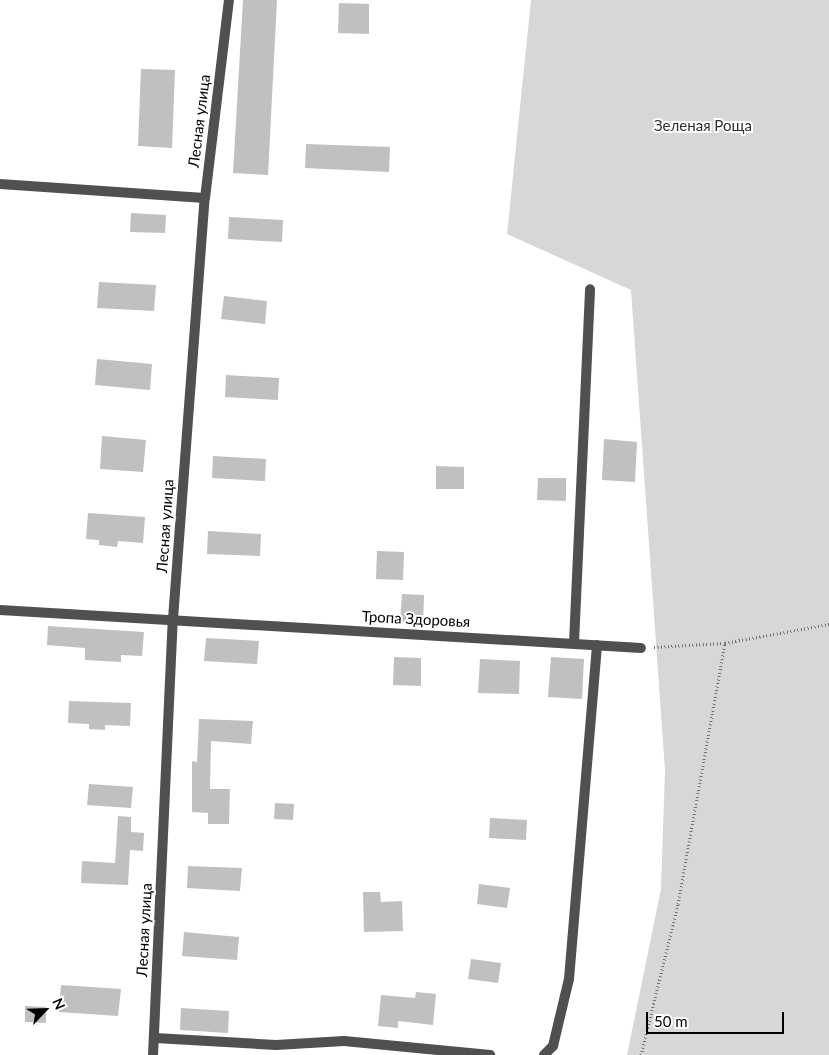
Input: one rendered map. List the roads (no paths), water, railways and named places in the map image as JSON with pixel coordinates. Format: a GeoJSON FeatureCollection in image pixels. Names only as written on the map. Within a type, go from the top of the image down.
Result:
{"type":"FeatureCollection","features":[{"type":"Feature","properties":{"kind":"street","name":"Лесная улица"},"geometry":{"type":"LineString","coordinates":[[153,1055],[173,619],[205,198],[229,0]]}},
{"type":"Feature","properties":{"kind":"street"},"geometry":{"type":"LineString","coordinates":[[0,184],[205,198]]}},
{"type":"Feature","properties":{"kind":"street"},"geometry":{"type":"LineString","coordinates":[[574,643],[590,289]]}},
{"type":"Feature","properties":{"kind":"street","name":"Тропа Здоровья"},"geometry":{"type":"LineString","coordinates":[[0,610],[641,648]]}},
{"type":"Feature","properties":{"kind":"street"},"geometry":{"type":"LineString","coordinates":[[544,1055],[553,1046],[569,979],[597,645]]}},
{"type":"Feature","properties":{"kind":"street"},"geometry":{"type":"LineString","coordinates":[[155,1038],[276,1045],[344,1041],[490,1055]]}},
{"type":"Feature","properties":{"kind":"park label","name":"Зеленая Роща"},"geometry":{"type":"Point","coordinates":[703,126]}}]}
